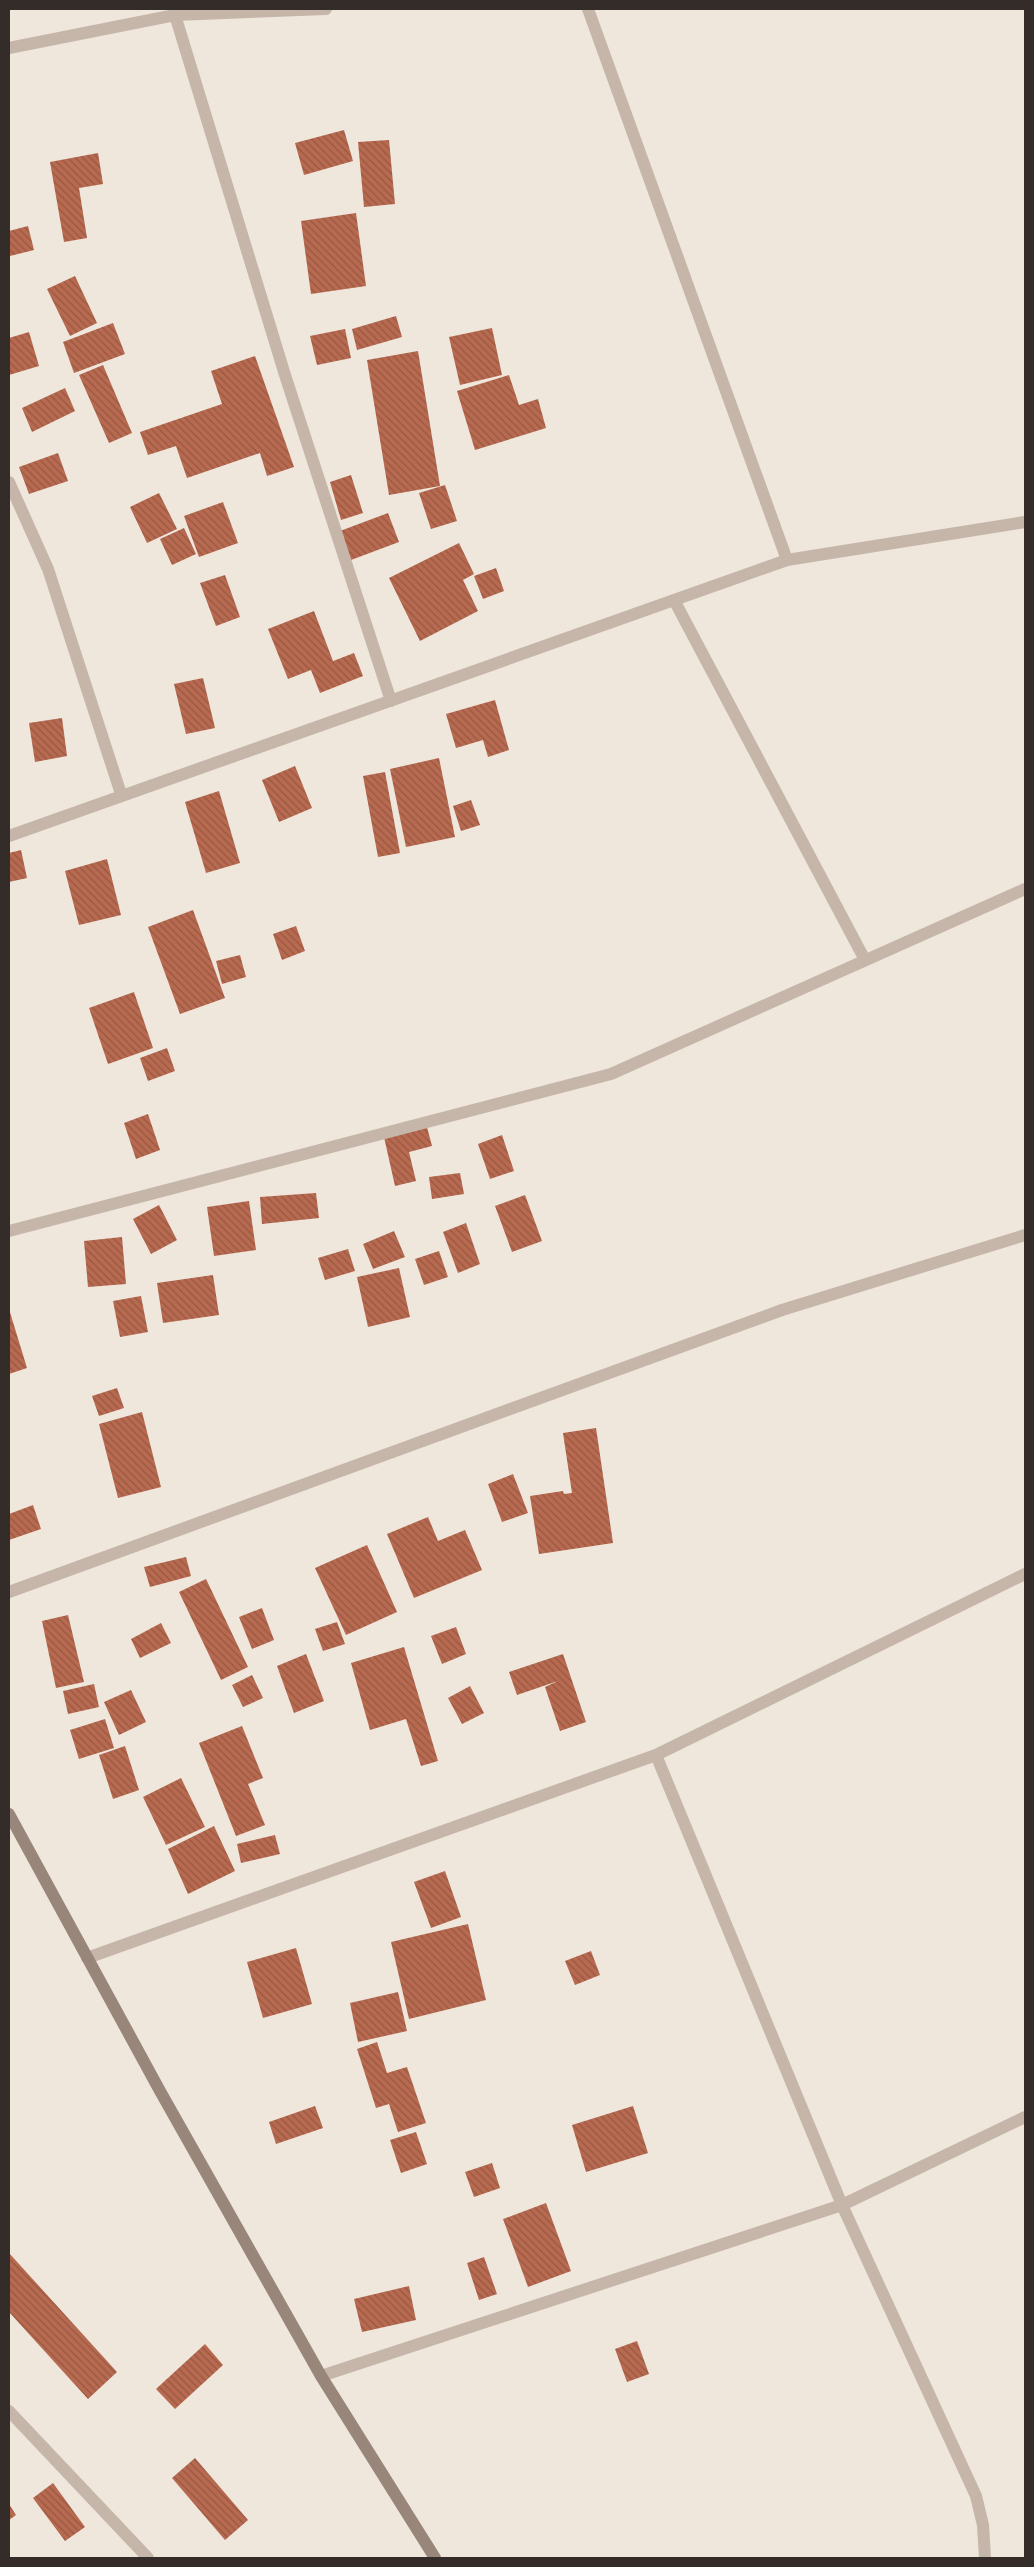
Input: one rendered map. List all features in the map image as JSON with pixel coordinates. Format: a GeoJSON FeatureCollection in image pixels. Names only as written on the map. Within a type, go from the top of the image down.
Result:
{"type":"FeatureCollection","features":[{"type":"Feature","properties":{"kind":"street"},"geometry":{"type":"LineString","coordinates":[[9,48],[175,15],[326,9]]}},
{"type":"Feature","properties":{"kind":"street"},"geometry":{"type":"LineString","coordinates":[[588,9],[787,560]]}},
{"type":"Feature","properties":{"kind":"street"},"geometry":{"type":"LineString","coordinates":[[175,15],[285,376],[391,701]]}},
{"type":"Feature","properties":{"kind":"street"},"geometry":{"type":"LineString","coordinates":[[9,482],[48,569],[121,794]]}},
{"type":"Feature","properties":{"kind":"street"},"geometry":{"type":"LineString","coordinates":[[9,836],[121,794],[391,701],[787,560],[1025,522]]}},
{"type":"Feature","properties":{"kind":"street"},"geometry":{"type":"LineString","coordinates":[[674,600],[865,960]]}},
{"type":"Feature","properties":{"kind":"street"},"geometry":{"type":"LineString","coordinates":[[9,1231],[611,1074],[1025,889]]}},
{"type":"Feature","properties":{"kind":"street"},"geometry":{"type":"LineString","coordinates":[[9,1592],[782,1310],[1025,1235]]}},
{"type":"Feature","properties":{"kind":"street"},"geometry":{"type":"LineString","coordinates":[[87,1958],[656,1755],[1025,1574]]}},
{"type":"Feature","properties":{"kind":"street"},"geometry":{"type":"LineString","coordinates":[[656,1755],[842,2205],[976,2496],[982,2525],[985,2558]]}},
{"type":"Feature","properties":{"kind":"street"},"geometry":{"type":"LineString","coordinates":[[9,1814],[87,1958],[321,2376],[435,2558]]}},
{"type":"Feature","properties":{"kind":"street"},"geometry":{"type":"LineString","coordinates":[[321,2376],[842,2205],[1025,2117]]}},
{"type":"Feature","properties":{"kind":"street"},"geometry":{"type":"LineString","coordinates":[[9,2411],[148,2558]]}},
{"type":"Feature","properties":{"kind":"building"},"geometry":{"type":"Polygon","coordinates":[[[344,130],[353,161],[304,175],[295,143],[344,130]]]}},
{"type":"Feature","properties":{"kind":"building"},"geometry":{"type":"Polygon","coordinates":[[[389,140],[395,204],[364,207],[358,142],[389,140]]]}},
{"type":"Feature","properties":{"kind":"building"},"geometry":{"type":"Polygon","coordinates":[[[98,153],[103,184],[79,188],[87,238],[64,242],[50,162],[98,153]]]}},
{"type":"Feature","properties":{"kind":"building"},"geometry":{"type":"Polygon","coordinates":[[[356,213],[366,286],[311,294],[301,221],[356,213]]]}},
{"type":"Feature","properties":{"kind":"building"},"geometry":{"type":"Polygon","coordinates":[[[28,226],[34,250],[10,256],[9,231],[28,226]]]}},
{"type":"Feature","properties":{"kind":"building"},"geometry":{"type":"Polygon","coordinates":[[[75,276],[97,323],[70,336],[47,289],[75,276]]]}},
{"type":"Feature","properties":{"kind":"building"},"geometry":{"type":"Polygon","coordinates":[[[396,316],[402,337],[357,350],[352,329],[396,316]]]}},
{"type":"Feature","properties":{"kind":"building"},"geometry":{"type":"Polygon","coordinates":[[[113,323],[125,354],[74,373],[63,342],[113,323]]]}},
{"type":"Feature","properties":{"kind":"building"},"geometry":{"type":"Polygon","coordinates":[[[492,328],[502,375],[460,385],[449,337],[492,328]]]}},
{"type":"Feature","properties":{"kind":"building"},"geometry":{"type":"Polygon","coordinates":[[[345,329],[351,358],[317,365],[310,336],[345,329]]]}},
{"type":"Feature","properties":{"kind":"building"},"geometry":{"type":"Polygon","coordinates":[[[29,332],[39,366],[9,375],[9,338],[29,332]]]}},
{"type":"Feature","properties":{"kind":"building"},"geometry":{"type":"Polygon","coordinates":[[[418,351],[440,486],[389,495],[367,360],[418,351]]]}},
{"type":"Feature","properties":{"kind":"building"},"geometry":{"type":"Polygon","coordinates":[[[255,356],[294,467],[267,476],[260,453],[187,478],[176,446],[148,455],[140,432],[222,404],[211,371],[255,356]]]}},
{"type":"Feature","properties":{"kind":"building"},"geometry":{"type":"Polygon","coordinates":[[[103,365],[132,433],[109,443],[79,375],[103,365]]]}},
{"type":"Feature","properties":{"kind":"building"},"geometry":{"type":"Polygon","coordinates":[[[509,375],[519,405],[538,399],[546,428],[475,450],[457,391],[509,375]]]}},
{"type":"Feature","properties":{"kind":"building"},"geometry":{"type":"Polygon","coordinates":[[[65,388],[75,411],[32,432],[22,408],[65,388]]]}},
{"type":"Feature","properties":{"kind":"building"},"geometry":{"type":"Polygon","coordinates":[[[58,453],[68,481],[29,494],[19,467],[58,453]]]}},
{"type":"Feature","properties":{"kind":"building"},"geometry":{"type":"Polygon","coordinates":[[[351,475],[363,513],[341,520],[330,482],[351,475]]]}},
{"type":"Feature","properties":{"kind":"building"},"geometry":{"type":"Polygon","coordinates":[[[445,485],[457,521],[431,529],[419,493],[445,485]]]}},
{"type":"Feature","properties":{"kind":"building"},"geometry":{"type":"Polygon","coordinates":[[[159,493],[177,529],[147,543],[130,507],[159,493]]]}},
{"type":"Feature","properties":{"kind":"building"},"geometry":{"type":"Polygon","coordinates":[[[223,502],[238,543],[199,557],[184,516],[223,502]]]}},
{"type":"Feature","properties":{"kind":"building"},"geometry":{"type":"Polygon","coordinates":[[[388,513],[399,542],[351,560],[340,531],[388,513]]]}},
{"type":"Feature","properties":{"kind":"building"},"geometry":{"type":"Polygon","coordinates":[[[184,528],[196,554],[172,565],[160,539],[184,528]]]}},
{"type":"Feature","properties":{"kind":"building"},"geometry":{"type":"Polygon","coordinates":[[[459,543],[474,574],[463,580],[478,611],[420,641],[389,578],[459,543]]]}},
{"type":"Feature","properties":{"kind":"building"},"geometry":{"type":"Polygon","coordinates":[[[496,568],[504,591],[483,599],[474,576],[496,568]]]}},
{"type":"Feature","properties":{"kind":"building"},"geometry":{"type":"Polygon","coordinates":[[[225,575],[240,617],[216,626],[200,583],[225,575]]]}},
{"type":"Feature","properties":{"kind":"building"},"geometry":{"type":"Polygon","coordinates":[[[314,611],[333,661],[328,663],[354,653],[363,676],[320,693],[311,670],[288,679],[268,629],[314,611]]]}},
{"type":"Feature","properties":{"kind":"building"},"geometry":{"type":"Polygon","coordinates":[[[203,678],[215,728],[186,734],[174,684],[203,678]]]}},
{"type":"Feature","properties":{"kind":"building"},"geometry":{"type":"Polygon","coordinates":[[[495,700],[509,750],[488,757],[483,740],[456,748],[446,714],[495,700]]]}},
{"type":"Feature","properties":{"kind":"building"},"geometry":{"type":"Polygon","coordinates":[[[62,718],[67,756],[35,762],[29,723],[62,718]]]}},
{"type":"Feature","properties":{"kind":"building"},"geometry":{"type":"Polygon","coordinates":[[[439,758],[455,837],[406,847],[390,769],[439,758]]]}},
{"type":"Feature","properties":{"kind":"building"},"geometry":{"type":"Polygon","coordinates":[[[295,766],[312,808],[279,822],[262,780],[295,766]]]}},
{"type":"Feature","properties":{"kind":"building"},"geometry":{"type":"Polygon","coordinates":[[[385,772],[400,853],[378,857],[363,776],[385,772]]]}},
{"type":"Feature","properties":{"kind":"building"},"geometry":{"type":"Polygon","coordinates":[[[219,791],[240,863],[206,873],[185,802],[219,791]]]}},
{"type":"Feature","properties":{"kind":"building"},"geometry":{"type":"Polygon","coordinates":[[[471,800],[480,825],[461,831],[453,806],[471,800]]]}},
{"type":"Feature","properties":{"kind":"building"},"geometry":{"type":"Polygon","coordinates":[[[21,850],[27,878],[9,882],[9,853],[21,850]]]}},
{"type":"Feature","properties":{"kind":"building"},"geometry":{"type":"Polygon","coordinates":[[[107,859],[121,915],[79,925],[65,871],[107,859]]]}},
{"type":"Feature","properties":{"kind":"building"},"geometry":{"type":"Polygon","coordinates":[[[193,910],[225,998],[180,1014],[148,927],[193,910]]]}},
{"type":"Feature","properties":{"kind":"building"},"geometry":{"type":"Polygon","coordinates":[[[296,926],[305,951],[282,960],[273,934],[296,926]]]}},
{"type":"Feature","properties":{"kind":"building"},"geometry":{"type":"Polygon","coordinates":[[[240,955],[246,977],[222,984],[216,961],[240,955]]]}},
{"type":"Feature","properties":{"kind":"building"},"geometry":{"type":"Polygon","coordinates":[[[134,992],[153,1048],[108,1064],[89,1008],[134,992]]]}},
{"type":"Feature","properties":{"kind":"building"},"geometry":{"type":"Polygon","coordinates":[[[167,1048],[175,1071],[148,1081],[140,1058],[167,1048]]]}},
{"type":"Feature","properties":{"kind":"building"},"geometry":{"type":"Polygon","coordinates":[[[148,1114],[160,1150],[136,1159],[124,1123],[148,1114]]]}},
{"type":"Feature","properties":{"kind":"building"},"geometry":{"type":"Polygon","coordinates":[[[427,1127],[432,1146],[409,1152],[416,1181],[395,1186],[384,1137],[427,1127]]]}},
{"type":"Feature","properties":{"kind":"building"},"geometry":{"type":"Polygon","coordinates":[[[502,1135],[514,1171],[490,1179],[478,1144],[502,1135]]]}},
{"type":"Feature","properties":{"kind":"building"},"geometry":{"type":"Polygon","coordinates":[[[460,1173],[464,1194],[432,1199],[429,1177],[460,1173]]]}},
{"type":"Feature","properties":{"kind":"building"},"geometry":{"type":"Polygon","coordinates":[[[316,1193],[319,1218],[262,1224],[260,1197],[316,1193]]]}},
{"type":"Feature","properties":{"kind":"building"},"geometry":{"type":"Polygon","coordinates":[[[525,1195],[542,1241],[512,1252],[495,1206],[525,1195]]]}},
{"type":"Feature","properties":{"kind":"building"},"geometry":{"type":"Polygon","coordinates":[[[249,1201],[256,1250],[214,1256],[207,1207],[249,1201]]]}},
{"type":"Feature","properties":{"kind":"building"},"geometry":{"type":"Polygon","coordinates":[[[159,1205],[177,1240],[151,1254],[133,1219],[159,1205]]]}},
{"type":"Feature","properties":{"kind":"building"},"geometry":{"type":"Polygon","coordinates":[[[466,1223],[480,1264],[458,1273],[443,1232],[466,1223]]]}},
{"type":"Feature","properties":{"kind":"building"},"geometry":{"type":"Polygon","coordinates":[[[394,1231],[405,1257],[373,1269],[363,1244],[394,1231]]]}},
{"type":"Feature","properties":{"kind":"building"},"geometry":{"type":"Polygon","coordinates":[[[122,1237],[126,1284],[88,1287],[84,1241],[122,1237]]]}},
{"type":"Feature","properties":{"kind":"building"},"geometry":{"type":"Polygon","coordinates":[[[348,1249],[355,1271],[325,1280],[318,1258],[348,1249]]]}},
{"type":"Feature","properties":{"kind":"building"},"geometry":{"type":"Polygon","coordinates":[[[439,1251],[448,1277],[424,1285],[415,1259],[439,1251]]]}},
{"type":"Feature","properties":{"kind":"building"},"geometry":{"type":"Polygon","coordinates":[[[399,1268],[410,1317],[368,1327],[357,1277],[399,1268]]]}},
{"type":"Feature","properties":{"kind":"building"},"geometry":{"type":"Polygon","coordinates":[[[213,1275],[219,1315],[163,1323],[157,1283],[213,1275]]]}},
{"type":"Feature","properties":{"kind":"building"},"geometry":{"type":"Polygon","coordinates":[[[141,1296],[148,1332],[120,1337],[113,1301],[141,1296]]]}},
{"type":"Feature","properties":{"kind":"building"},"geometry":{"type":"Polygon","coordinates":[[[9,1309],[27,1368],[9,1374],[9,1309]]]}},
{"type":"Feature","properties":{"kind":"building"},"geometry":{"type":"Polygon","coordinates":[[[117,1388],[124,1408],[99,1416],[92,1396],[117,1388]]]}},
{"type":"Feature","properties":{"kind":"building"},"geometry":{"type":"Polygon","coordinates":[[[142,1412],[161,1487],[118,1498],[99,1424],[142,1412]]]}},
{"type":"Feature","properties":{"kind":"building"},"geometry":{"type":"Polygon","coordinates":[[[596,1428],[613,1543],[539,1554],[530,1496],[563,1491],[564,1494],[572,1493],[563,1433],[596,1428]]]}},
{"type":"Feature","properties":{"kind":"building"},"geometry":{"type":"Polygon","coordinates":[[[513,1474],[528,1513],[502,1522],[488,1484],[513,1474]]]}},
{"type":"Feature","properties":{"kind":"building"},"geometry":{"type":"Polygon","coordinates":[[[33,1505],[41,1529],[9,1540],[9,1514],[33,1505]]]}},
{"type":"Feature","properties":{"kind":"building"},"geometry":{"type":"Polygon","coordinates":[[[428,1517],[438,1541],[465,1530],[482,1570],[414,1598],[387,1534],[428,1517]]]}},
{"type":"Feature","properties":{"kind":"building"},"geometry":{"type":"Polygon","coordinates":[[[367,1545],[397,1612],[346,1635],[315,1568],[367,1545]]]}},
{"type":"Feature","properties":{"kind":"building"},"geometry":{"type":"Polygon","coordinates":[[[186,1557],[191,1576],[150,1587],[144,1567],[186,1557]]]}},
{"type":"Feature","properties":{"kind":"building"},"geometry":{"type":"Polygon","coordinates":[[[206,1579],[248,1667],[221,1680],[179,1592],[206,1579]]]}},
{"type":"Feature","properties":{"kind":"building"},"geometry":{"type":"Polygon","coordinates":[[[262,1608],[274,1640],[252,1649],[239,1617],[262,1608]]]}},
{"type":"Feature","properties":{"kind":"building"},"geometry":{"type":"Polygon","coordinates":[[[68,1615],[84,1682],[56,1688],[42,1621],[68,1615]]]}},
{"type":"Feature","properties":{"kind":"building"},"geometry":{"type":"Polygon","coordinates":[[[337,1622],[345,1644],[323,1651],[315,1629],[337,1622]]]}},
{"type":"Feature","properties":{"kind":"building"},"geometry":{"type":"Polygon","coordinates":[[[161,1623],[171,1643],[140,1658],[131,1639],[161,1623]]]}},
{"type":"Feature","properties":{"kind":"building"},"geometry":{"type":"Polygon","coordinates":[[[456,1627],[466,1654],[442,1664],[431,1636],[456,1627]]]}},
{"type":"Feature","properties":{"kind":"building"},"geometry":{"type":"Polygon","coordinates":[[[404,1647],[438,1761],[421,1766],[406,1719],[370,1730],[351,1663],[404,1647]]]}},
{"type":"Feature","properties":{"kind":"building"},"geometry":{"type":"Polygon","coordinates":[[[306,1654],[324,1701],[294,1713],[277,1666],[306,1654]]]}},
{"type":"Feature","properties":{"kind":"building"},"geometry":{"type":"Polygon","coordinates":[[[563,1654],[586,1722],[560,1731],[545,1687],[558,1681],[517,1695],[509,1672],[563,1654]]]}},
{"type":"Feature","properties":{"kind":"building"},"geometry":{"type":"Polygon","coordinates":[[[252,1675],[263,1698],[243,1707],[232,1685],[252,1675]]]}},
{"type":"Feature","properties":{"kind":"building"},"geometry":{"type":"Polygon","coordinates":[[[94,1684],[99,1707],[68,1714],[63,1691],[94,1684]]]}},
{"type":"Feature","properties":{"kind":"building"},"geometry":{"type":"Polygon","coordinates":[[[470,1686],[484,1713],[462,1724],[448,1698],[470,1686]]]}},
{"type":"Feature","properties":{"kind":"building"},"geometry":{"type":"Polygon","coordinates":[[[131,1690],[146,1722],[119,1735],[104,1702],[131,1690]]]}},
{"type":"Feature","properties":{"kind":"building"},"geometry":{"type":"Polygon","coordinates":[[[105,1719],[114,1748],[79,1759],[70,1730],[105,1719]]]}},
{"type":"Feature","properties":{"kind":"building"},"geometry":{"type":"Polygon","coordinates":[[[242,1726],[263,1778],[248,1784],[265,1825],[236,1836],[199,1743],[242,1726]]]}},
{"type":"Feature","properties":{"kind":"building"},"geometry":{"type":"Polygon","coordinates":[[[125,1746],[139,1790],[113,1799],[99,1755],[125,1746]]]}},
{"type":"Feature","properties":{"kind":"building"},"geometry":{"type":"Polygon","coordinates":[[[181,1778],[205,1827],[166,1845],[143,1797],[181,1778]]]}},
{"type":"Feature","properties":{"kind":"building"},"geometry":{"type":"Polygon","coordinates":[[[214,1826],[235,1871],[188,1894],[168,1849],[214,1826]]]}},
{"type":"Feature","properties":{"kind":"building"},"geometry":{"type":"Polygon","coordinates":[[[275,1835],[280,1854],[241,1863],[237,1844],[275,1835]]]}},
{"type":"Feature","properties":{"kind":"building"},"geometry":{"type":"Polygon","coordinates":[[[445,1871],[461,1917],[431,1928],[414,1882],[445,1871]]]}},
{"type":"Feature","properties":{"kind":"building"},"geometry":{"type":"Polygon","coordinates":[[[468,1924],[486,2000],[409,2019],[391,1942],[468,1924]]]}},
{"type":"Feature","properties":{"kind":"building"},"geometry":{"type":"Polygon","coordinates":[[[296,1948],[312,2004],[263,2018],[247,1962],[296,1948]]]}},
{"type":"Feature","properties":{"kind":"building"},"geometry":{"type":"Polygon","coordinates":[[[591,1951],[600,1975],[575,1985],[565,1961],[591,1951]]]}},
{"type":"Feature","properties":{"kind":"building"},"geometry":{"type":"Polygon","coordinates":[[[398,1992],[407,2031],[358,2042],[350,2003],[398,1992]]]}},
{"type":"Feature","properties":{"kind":"building"},"geometry":{"type":"Polygon","coordinates":[[[377,2042],[387,2073],[407,2067],[426,2123],[398,2132],[389,2104],[376,2108],[357,2049],[377,2042]]]}},
{"type":"Feature","properties":{"kind":"building"},"geometry":{"type":"Polygon","coordinates":[[[315,2106],[323,2128],[276,2144],[269,2122],[315,2106]]]}},
{"type":"Feature","properties":{"kind":"building"},"geometry":{"type":"Polygon","coordinates":[[[633,2106],[648,2153],[586,2172],[572,2125],[633,2106]]]}},
{"type":"Feature","properties":{"kind":"building"},"geometry":{"type":"Polygon","coordinates":[[[416,2132],[427,2164],[401,2173],[390,2140],[416,2132]]]}},
{"type":"Feature","properties":{"kind":"building"},"geometry":{"type":"Polygon","coordinates":[[[492,2163],[500,2188],[474,2197],[465,2172],[492,2163]]]}},
{"type":"Feature","properties":{"kind":"building"},"geometry":{"type":"Polygon","coordinates":[[[546,2203],[571,2271],[528,2287],[503,2219],[546,2203]]]}},
{"type":"Feature","properties":{"kind":"building"},"geometry":{"type":"Polygon","coordinates":[[[9,2253],[117,2372],[88,2399],[9,2312],[9,2253]]]}},
{"type":"Feature","properties":{"kind":"building"},"geometry":{"type":"Polygon","coordinates":[[[484,2257],[497,2294],[479,2300],[467,2263],[484,2257]]]}},
{"type":"Feature","properties":{"kind":"building"},"geometry":{"type":"Polygon","coordinates":[[[409,2286],[416,2320],[362,2332],[354,2299],[409,2286]]]}},
{"type":"Feature","properties":{"kind":"building"},"geometry":{"type":"Polygon","coordinates":[[[637,2341],[649,2374],[627,2382],[615,2349],[637,2341]]]}},
{"type":"Feature","properties":{"kind":"building"},"geometry":{"type":"Polygon","coordinates":[[[205,2344],[223,2365],[175,2409],[156,2389],[205,2344]]]}},
{"type":"Feature","properties":{"kind":"building"},"geometry":{"type":"Polygon","coordinates":[[[195,2458],[248,2520],[225,2540],[172,2478],[195,2458]]]}},
{"type":"Feature","properties":{"kind":"building"},"geometry":{"type":"Polygon","coordinates":[[[53,2483],[85,2527],[65,2541],[33,2498],[53,2483]]]}},
{"type":"Feature","properties":{"kind":"building"},"geometry":{"type":"Polygon","coordinates":[[[9,2504],[16,2515],[9,2520],[9,2504]]]}}]}
